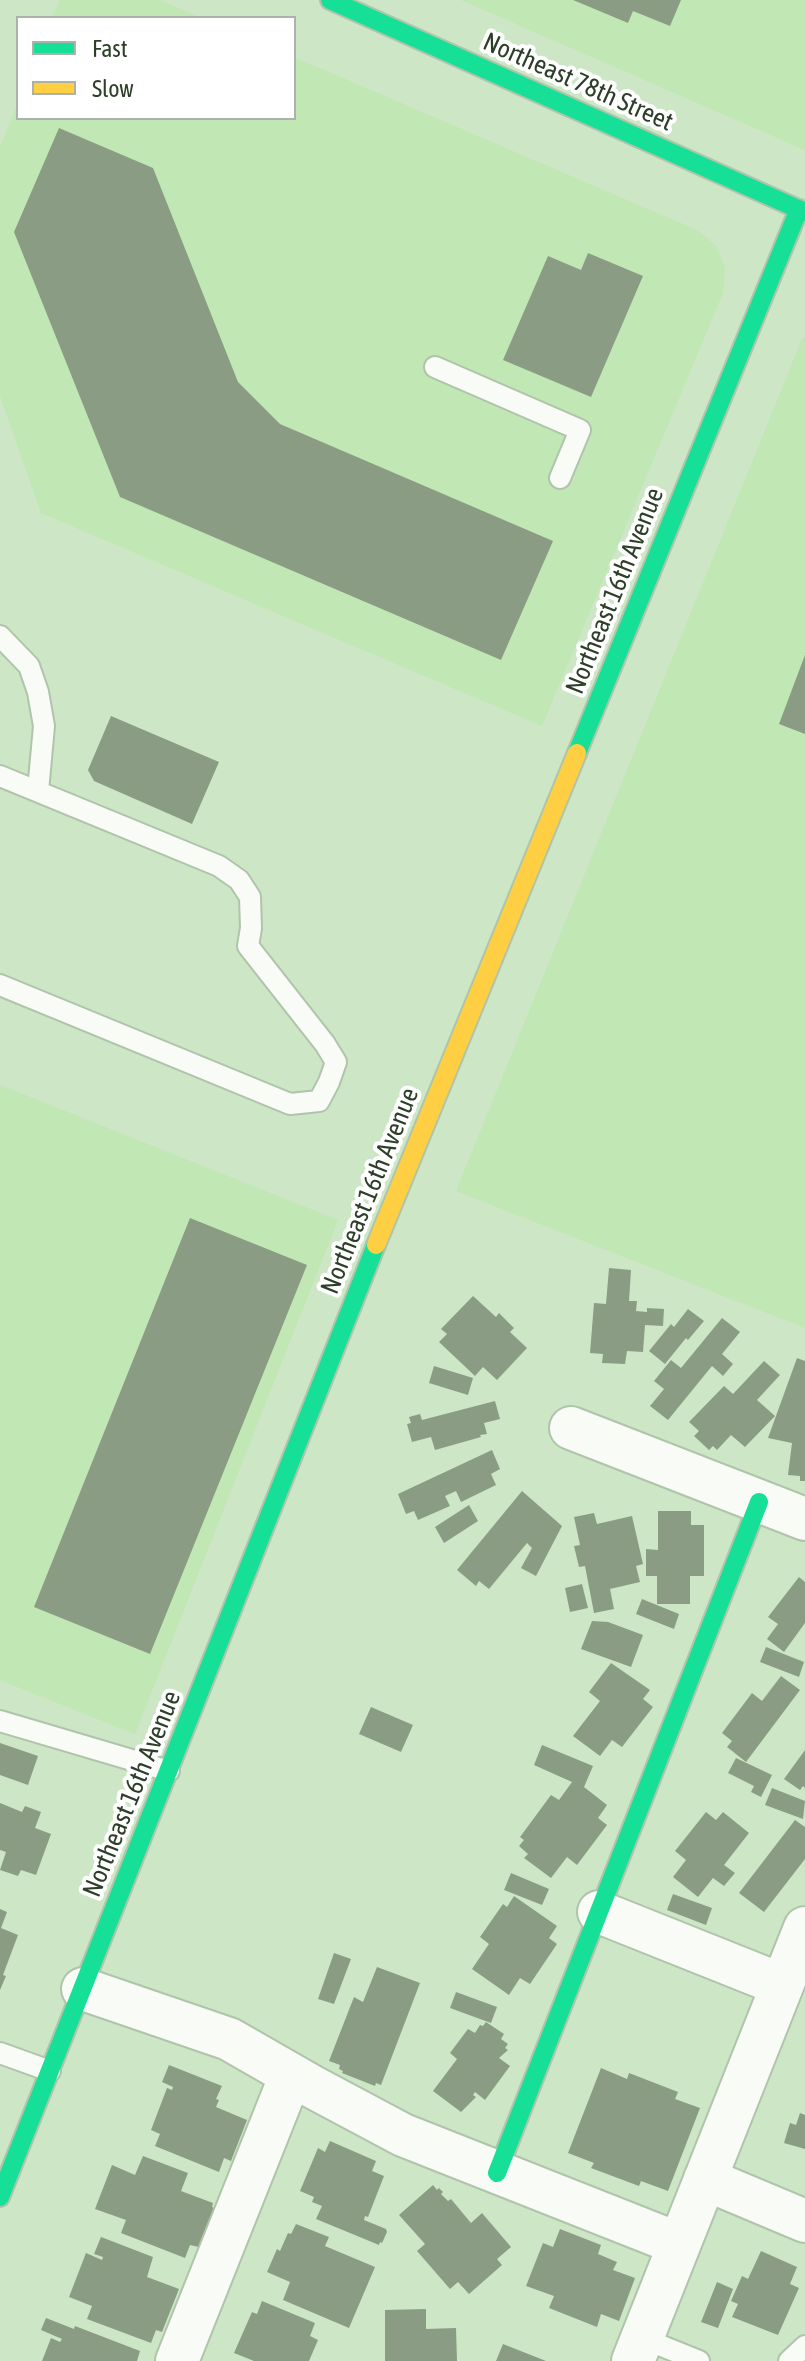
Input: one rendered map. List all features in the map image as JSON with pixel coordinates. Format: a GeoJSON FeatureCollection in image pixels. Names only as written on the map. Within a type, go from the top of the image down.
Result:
{"type":"FeatureCollection","features":[{"type":"Feature","properties":{"kind":"street","name":"Northeast 78th Street"},"geometry":{"type":"LineString","coordinates":[[330,0],[802,210]]}},
{"type":"Feature","properties":{"kind":"street","name":"Northeast 16th Avenue"},"geometry":{"type":"LineString","coordinates":[[0,2197],[368,1265],[802,210]]}},
{"type":"Feature","properties":{"kind":"street"},"geometry":{"type":"LineString","coordinates":[[571,1428],[805,1519]]}},
{"type":"Feature","properties":{"kind":"street"},"geometry":{"type":"LineString","coordinates":[[497,2173],[759,1502]]}},
{"type":"Feature","properties":{"kind":"street"},"geometry":{"type":"LineString","coordinates":[[599,1912],[782,1985]]}},
{"type":"Feature","properties":{"kind":"street"},"geometry":{"type":"LineString","coordinates":[[638,2350],[805,1928]]}},
{"type":"Feature","properties":{"kind":"street"},"geometry":{"type":"LineString","coordinates":[[83,1989],[229,2039],[403,2135],[679,2244]]}},
{"type":"Feature","properties":{"kind":"street"},"geometry":{"type":"LineString","coordinates":[[177,2361],[291,2075]]}},
{"type":"Feature","properties":{"kind":"street"},"geometry":{"type":"LineString","coordinates":[[705,2179],[805,2221]]}},
{"type":"Feature","properties":{"kind":"lane"},"geometry":{"type":"LineString","coordinates":[[435,367],[580,430],[560,478]]}},
{"type":"Feature","properties":{"kind":"lane"},"geometry":{"type":"LineString","coordinates":[[0,636],[29,666],[38,692],[44,726],[38,791]]}},
{"type":"Feature","properties":{"kind":"lane"},"geometry":{"type":"LineString","coordinates":[[0,776],[219,866],[239,880],[250,897],[248,946],[336,1062],[319,1101],[290,1104],[0,985]]}},
{"type":"Feature","properties":{"kind":"lane"},"geometry":{"type":"LineString","coordinates":[[0,1721],[169,1771]]}},
{"type":"Feature","properties":{"kind":"lane"},"geometry":{"type":"LineString","coordinates":[[0,2053],[50,2071]]}},
{"type":"Feature","properties":{"kind":"lane"},"geometry":{"type":"LineString","coordinates":[[789,2361],[805,2346]]}},
{"type":"Feature","properties":{"kind":"lane"},"geometry":{"type":"LineString","coordinates":[[638,2350],[699,2361]]}},
{"type":"Feature","properties":{"kind":"shaded area"},"geometry":{"type":"Polygon","coordinates":[[[60,0],[160,0],[197,16],[53,16],[60,0]]]}},
{"type":"Feature","properties":{"kind":"shaded area"},"geometry":{"type":"Polygon","coordinates":[[[461,0],[805,0],[805,150],[461,0]]]}},
{"type":"Feature","properties":{"kind":"shaded area"},"geometry":{"type":"Polygon","coordinates":[[[296,58],[697,230],[716,246],[725,268],[723,293],[542,726],[41,513],[0,396],[0,147],[16,108],[16,120],[296,120],[296,58]]]}},
{"type":"Feature","properties":{"kind":"shaded area"},"geometry":{"type":"Polygon","coordinates":[[[805,338],[805,1328],[456,1191],[805,338]]]}},
{"type":"Feature","properties":{"kind":"shaded area"},"geometry":{"type":"Polygon","coordinates":[[[0,1085],[338,1220],[135,1734],[0,1680],[0,1085]]]}},
{"type":"Feature","properties":{"kind":"building"},"geometry":{"type":"Polygon","coordinates":[[[573,0],[681,0],[670,26],[633,11],[628,23],[573,0]]]}},
{"type":"Feature","properties":{"kind":"building"},"geometry":{"type":"Polygon","coordinates":[[[59,128],[153,168],[238,382],[280,424],[553,541],[501,660],[120,497],[14,232],[59,128]]]}},
{"type":"Feature","properties":{"kind":"building"},"geometry":{"type":"Polygon","coordinates":[[[588,253],[643,276],[591,397],[503,360],[548,256],[581,270],[588,253]]]}},
{"type":"Feature","properties":{"kind":"building"},"geometry":{"type":"Polygon","coordinates":[[[805,655],[805,734],[779,724],[805,655]]]}},
{"type":"Feature","properties":{"kind":"building"},"geometry":{"type":"Polygon","coordinates":[[[111,716],[219,762],[192,824],[94,781],[88,770],[111,716]]]}},
{"type":"Feature","properties":{"kind":"building"},"geometry":{"type":"Polygon","coordinates":[[[190,1218],[307,1265],[150,1654],[34,1607],[190,1218]]]}},
{"type":"Feature","properties":{"kind":"building"},"geometry":{"type":"Polygon","coordinates":[[[609,1268],[631,1270],[629,1301],[637,1301],[636,1311],[664,1309],[663,1326],[645,1325],[643,1352],[627,1351],[625,1364],[602,1363],[603,1354],[590,1353],[594,1303],[606,1304],[609,1268]]]}},
{"type":"Feature","properties":{"kind":"building"},"geometry":{"type":"Polygon","coordinates":[[[473,1296],[496,1317],[499,1313],[514,1328],[510,1332],[527,1348],[497,1380],[483,1367],[475,1376],[439,1342],[447,1334],[441,1329],[473,1296]]]}},
{"type":"Feature","properties":{"kind":"building"},"geometry":{"type":"Polygon","coordinates":[[[688,1309],[704,1321],[665,1364],[649,1351],[688,1309]]]}},
{"type":"Feature","properties":{"kind":"building"},"geometry":{"type":"Polygon","coordinates":[[[722,1318],[740,1332],[722,1354],[733,1364],[723,1376],[712,1366],[668,1420],[650,1406],[664,1389],[654,1381],[671,1360],[681,1368],[722,1318]]]}},
{"type":"Feature","properties":{"kind":"building"},"geometry":{"type":"Polygon","coordinates":[[[797,1358],[805,1361],[805,1481],[800,1481],[800,1476],[788,1475],[792,1443],[768,1438],[797,1358]]]}},
{"type":"Feature","properties":{"kind":"building"},"geometry":{"type":"Polygon","coordinates":[[[764,1361],[780,1375],[757,1400],[775,1416],[745,1447],[731,1435],[717,1450],[713,1446],[709,1450],[694,1436],[699,1431],[689,1422],[724,1386],[733,1394],[764,1361]]]}},
{"type":"Feature","properties":{"kind":"building"},"geometry":{"type":"Polygon","coordinates":[[[434,1366],[473,1378],[468,1395],[429,1383],[434,1366]]]}},
{"type":"Feature","properties":{"kind":"building"},"geometry":{"type":"Polygon","coordinates":[[[495,1401],[500,1419],[484,1423],[487,1434],[481,1437],[435,1450],[431,1437],[412,1442],[407,1424],[411,1423],[409,1417],[420,1414],[422,1420],[495,1401]]]}},
{"type":"Feature","properties":{"kind":"building"},"geometry":{"type":"Polygon","coordinates":[[[492,1450],[500,1469],[491,1474],[496,1485],[461,1502],[456,1491],[445,1496],[450,1506],[418,1520],[414,1511],[406,1514],[398,1494],[492,1450]]]}},
{"type":"Feature","properties":{"kind":"building"},"geometry":{"type":"Polygon","coordinates":[[[522,1491],[562,1526],[536,1576],[521,1568],[532,1548],[527,1543],[489,1589],[479,1581],[476,1586],[457,1570],[522,1491]]]}},
{"type":"Feature","properties":{"kind":"building"},"geometry":{"type":"Polygon","coordinates":[[[469,1505],[478,1521],[444,1543],[435,1527],[469,1505]]]}},
{"type":"Feature","properties":{"kind":"building"},"geometry":{"type":"Polygon","coordinates":[[[658,1511],[691,1511],[691,1525],[704,1525],[704,1576],[690,1576],[690,1604],[657,1604],[657,1576],[646,1576],[646,1549],[658,1550],[658,1511]]]}},
{"type":"Feature","properties":{"kind":"building"},"geometry":{"type":"Polygon","coordinates":[[[594,1513],[597,1524],[632,1516],[643,1564],[636,1566],[640,1582],[610,1589],[614,1609],[594,1613],[585,1566],[579,1567],[574,1546],[580,1545],[574,1517],[594,1513]]]}},
{"type":"Feature","properties":{"kind":"building"},"geometry":{"type":"Polygon","coordinates":[[[799,1577],[805,1582],[805,1623],[784,1652],[767,1639],[778,1624],[768,1617],[799,1577]]]}},
{"type":"Feature","properties":{"kind":"building"},"geometry":{"type":"Polygon","coordinates":[[[582,1584],[588,1608],[570,1612],[565,1588],[582,1584]]]}},
{"type":"Feature","properties":{"kind":"building"},"geometry":{"type":"Polygon","coordinates":[[[642,1599],[679,1614],[674,1629],[636,1614],[642,1599]]]}},
{"type":"Feature","properties":{"kind":"building"},"geometry":{"type":"Polygon","coordinates":[[[592,1621],[608,1622],[643,1635],[631,1667],[581,1649],[592,1621]]]}},
{"type":"Feature","properties":{"kind":"building"},"geometry":{"type":"Polygon","coordinates":[[[766,1647],[804,1662],[799,1677],[760,1662],[766,1647]]]}},
{"type":"Feature","properties":{"kind":"building"},"geometry":{"type":"Polygon","coordinates":[[[611,1663],[650,1690],[643,1699],[653,1707],[622,1747],[612,1740],[600,1756],[573,1736],[600,1701],[589,1692],[611,1663]]]}},
{"type":"Feature","properties":{"kind":"building"},"geometry":{"type":"Polygon","coordinates":[[[781,1676],[800,1690],[746,1762],[727,1747],[732,1741],[722,1733],[752,1693],[762,1701],[781,1676]]]}},
{"type":"Feature","properties":{"kind":"building"},"geometry":{"type":"Polygon","coordinates":[[[371,1707],[413,1725],[401,1752],[359,1734],[371,1707]]]}},
{"type":"Feature","properties":{"kind":"building"},"geometry":{"type":"Polygon","coordinates":[[[0,1743],[38,1756],[28,1785],[0,1775],[0,1743]]]}},
{"type":"Feature","properties":{"kind":"building"},"geometry":{"type":"Polygon","coordinates":[[[542,1745],[593,1766],[584,1787],[607,1805],[598,1818],[607,1825],[577,1865],[567,1857],[551,1878],[524,1858],[528,1854],[519,1846],[524,1840],[520,1837],[551,1795],[559,1800],[572,1782],[534,1765],[542,1745]]]}},
{"type":"Feature","properties":{"kind":"building"},"geometry":{"type":"Polygon","coordinates":[[[805,1750],[805,1788],[803,1786],[800,1790],[784,1779],[805,1750]]]}},
{"type":"Feature","properties":{"kind":"building"},"geometry":{"type":"Polygon","coordinates":[[[736,1758],[772,1775],[761,1797],[751,1792],[754,1786],[728,1773],[736,1758]]]}},
{"type":"Feature","properties":{"kind":"building"},"geometry":{"type":"Polygon","coordinates":[[[772,1788],[805,1801],[803,1819],[765,1805],[772,1788]]]}},
{"type":"Feature","properties":{"kind":"building"},"geometry":{"type":"Polygon","coordinates":[[[0,1803],[22,1812],[25,1806],[41,1812],[35,1828],[51,1834],[36,1875],[21,1870],[18,1876],[0,1870],[6,1852],[0,1850],[0,1803]]]}},
{"type":"Feature","properties":{"kind":"building"},"geometry":{"type":"Polygon","coordinates":[[[706,1812],[716,1820],[723,1812],[749,1833],[724,1865],[735,1873],[724,1886],[713,1878],[698,1897],[673,1877],[686,1860],[675,1851],[706,1812]]]}},
{"type":"Feature","properties":{"kind":"building"},"geometry":{"type":"Polygon","coordinates":[[[795,1820],[805,1827],[805,1859],[764,1912],[739,1893],[795,1820]]]}},
{"type":"Feature","properties":{"kind":"building"},"geometry":{"type":"Polygon","coordinates":[[[511,1873],[549,1889],[542,1905],[504,1890],[511,1873]]]}},
{"type":"Feature","properties":{"kind":"building"},"geometry":{"type":"Polygon","coordinates":[[[673,1894],[712,1908],[706,1925],[667,1910],[673,1894]]]}},
{"type":"Feature","properties":{"kind":"building"},"geometry":{"type":"Polygon","coordinates":[[[514,1896],[557,1926],[549,1938],[557,1944],[530,1984],[520,1978],[509,1995],[472,1969],[489,1944],[480,1937],[503,1904],[507,1907],[514,1896]]]}},
{"type":"Feature","properties":{"kind":"building"},"geometry":{"type":"Polygon","coordinates":[[[0,1909],[7,1912],[1,1928],[18,1935],[0,1990],[0,1909]]]}},
{"type":"Feature","properties":{"kind":"building"},"geometry":{"type":"Polygon","coordinates":[[[334,1953],[351,1959],[334,2004],[318,1999],[334,1953]]]}},
{"type":"Feature","properties":{"kind":"building"},"geometry":{"type":"Polygon","coordinates":[[[377,1967],[420,1983],[381,2085],[376,2083],[375,2086],[342,2073],[340,2065],[329,2061],[354,1997],[363,2002],[377,1967]]]}},
{"type":"Feature","properties":{"kind":"building"},"geometry":{"type":"Polygon","coordinates":[[[456,1992],[497,2007],[491,2023],[450,2008],[456,1992]]]}},
{"type":"Feature","properties":{"kind":"building"},"geometry":{"type":"Polygon","coordinates":[[[486,2022],[504,2034],[501,2039],[508,2044],[505,2048],[508,2050],[499,2058],[510,2066],[485,2100],[475,2092],[473,2095],[476,2097],[461,2112],[433,2091],[457,2059],[450,2053],[468,2029],[475,2033],[486,2022]]]}},
{"type":"Feature","properties":{"kind":"building"},"geometry":{"type":"Polygon","coordinates":[[[169,2065],[222,2086],[216,2107],[247,2120],[231,2161],[224,2158],[219,2172],[155,2146],[160,2134],[151,2130],[167,2088],[172,2090],[173,2087],[162,2082],[169,2065]]]}},
{"type":"Feature","properties":{"kind":"building"},"geometry":{"type":"Polygon","coordinates":[[[601,2068],[627,2079],[629,2073],[678,2092],[675,2099],[700,2108],[668,2191],[641,2181],[639,2186],[591,2168],[594,2163],[568,2153],[601,2068]]]}},
{"type":"Feature","properties":{"kind":"building"},"geometry":{"type":"Polygon","coordinates":[[[800,2113],[805,2115],[805,2149],[784,2143],[790,2123],[796,2125],[800,2113]]]}},
{"type":"Feature","properties":{"kind":"building"},"geometry":{"type":"Polygon","coordinates":[[[330,2141],[376,2161],[372,2171],[384,2176],[368,2217],[365,2216],[364,2220],[386,2229],[379,2245],[316,2219],[322,2206],[312,2202],[314,2197],[300,2191],[318,2148],[325,2152],[330,2141]]]}},
{"type":"Feature","properties":{"kind":"building"},"geometry":{"type":"Polygon","coordinates":[[[143,2156],[188,2173],[181,2191],[213,2203],[212,2207],[218,2210],[203,2248],[190,2245],[185,2258],[121,2233],[126,2220],[95,2209],[112,2165],[135,2175],[143,2156]]]}},
{"type":"Feature","properties":{"kind":"building"},"geometry":{"type":"Polygon","coordinates":[[[433,2185],[443,2192],[441,2194],[448,2201],[451,2199],[471,2223],[482,2213],[511,2247],[497,2259],[502,2265],[469,2294],[458,2282],[450,2289],[417,2251],[425,2244],[399,2215],[433,2185]]]}},
{"type":"Feature","properties":{"kind":"building"},"geometry":{"type":"Polygon","coordinates":[[[296,2224],[329,2237],[325,2246],[375,2267],[349,2328],[283,2300],[290,2282],[267,2272],[277,2249],[280,2251],[296,2224]]]}},
{"type":"Feature","properties":{"kind":"building"},"geometry":{"type":"Polygon","coordinates":[[[560,2229],[601,2245],[598,2254],[617,2262],[613,2270],[635,2278],[619,2321],[601,2314],[597,2327],[549,2308],[554,2296],[526,2286],[543,2243],[553,2247],[560,2229]]]}},
{"type":"Feature","properties":{"kind":"building"},"geometry":{"type":"Polygon","coordinates":[[[101,2237],[153,2257],[147,2277],[179,2289],[162,2332],[156,2330],[151,2343],[87,2319],[92,2306],[69,2297],[86,2253],[102,2260],[103,2257],[94,2254],[101,2237]]]}},
{"type":"Feature","properties":{"kind":"building"},"geometry":{"type":"Polygon","coordinates":[[[761,2251],[797,2267],[790,2284],[799,2288],[778,2335],[732,2317],[738,2304],[731,2301],[742,2276],[748,2279],[761,2251]]]}},
{"type":"Feature","properties":{"kind":"building"},"geometry":{"type":"Polygon","coordinates":[[[717,2282],[733,2289],[718,2328],[701,2322],[717,2282]]]}},
{"type":"Feature","properties":{"kind":"building"},"geometry":{"type":"Polygon","coordinates":[[[262,2301],[315,2323],[310,2336],[318,2340],[309,2361],[254,2361],[234,2353],[252,2312],[257,2314],[262,2301]]]}},
{"type":"Feature","properties":{"kind":"building"},"geometry":{"type":"Polygon","coordinates":[[[426,2309],[426,2329],[456,2328],[457,2361],[385,2361],[385,2310],[426,2309]]]}},
{"type":"Feature","properties":{"kind":"building"},"geometry":{"type":"Polygon","coordinates":[[[46,2318],[140,2351],[137,2361],[42,2361],[51,2338],[60,2342],[62,2339],[41,2330],[46,2318]]]}},
{"type":"Feature","properties":{"kind":"building"},"geometry":{"type":"Polygon","coordinates":[[[503,2344],[546,2361],[496,2361],[503,2344]]]}},
{"type":"Feature","properties":{"kind":"traffic: fast"},"geometry":{"type":"LineString","coordinates":[[330,0],[805,212]]}},
{"type":"Feature","properties":{"kind":"traffic: fast"},"geometry":{"type":"LineString","coordinates":[[577,753],[799,209]]}},
{"type":"Feature","properties":{"kind":"traffic: fast"},"geometry":{"type":"LineString","coordinates":[[0,2197],[376,1245]]}},
{"type":"Feature","properties":{"kind":"traffic: fast"},"geometry":{"type":"LineString","coordinates":[[497,2173],[759,1502]]}},
{"type":"Feature","properties":{"kind":"traffic: slow"},"geometry":{"type":"LineString","coordinates":[[376,1245],[577,753]]}}]}
